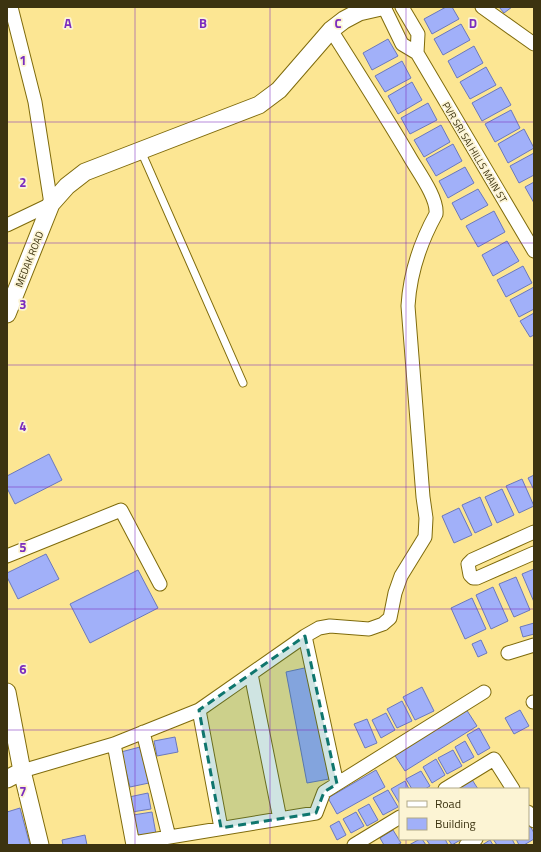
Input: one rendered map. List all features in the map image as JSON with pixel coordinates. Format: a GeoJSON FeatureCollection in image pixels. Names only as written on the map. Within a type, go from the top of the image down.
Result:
{"type":"FeatureCollection","features":[{"type":"Feature","properties":{"kind":"street"},"geometry":{"type":"LineString","coordinates":[[7,225],[51,204],[36,102],[11,7]]}},
{"type":"Feature","properties":{"kind":"street","name":"MEDAK ROAD"},"geometry":{"type":"LineString","coordinates":[[7,314],[51,204],[67,186],[85,172],[259,105],[279,90],[331,30],[344,20],[359,12],[381,7]]}},
{"type":"Feature","properties":{"kind":"street","name":"PVR SRI SAI HILLS MAIN ST"},"geometry":{"type":"LineString","coordinates":[[384,7],[402,44],[417,53],[532,244]]}},
{"type":"Feature","properties":{"kind":"street"},"geometry":{"type":"LineString","coordinates":[[402,7],[418,34],[417,53]]}},
{"type":"Feature","properties":{"kind":"street"},"geometry":{"type":"LineString","coordinates":[[482,7],[534,44]]}},
{"type":"Feature","properties":{"kind":"street"},"geometry":{"type":"LineString","coordinates":[[7,779],[22,771],[114,744],[199,710],[305,636],[319,628],[330,626],[369,628],[383,624],[390,618],[395,592],[402,576],[425,537],[426,518],[423,497],[408,306],[409,288],[417,254],[436,214],[436,208],[427,186],[376,100],[331,30]]}},
{"type":"Feature","properties":{"kind":"street"},"geometry":{"type":"LineString","coordinates":[[7,556],[121,510],[160,584]]}},
{"type":"Feature","properties":{"kind":"street"},"geometry":{"type":"LineString","coordinates":[[534,532],[472,560],[468,564],[468,568],[473,578],[476,578],[534,553]]}},
{"type":"Feature","properties":{"kind":"street"},"geometry":{"type":"LineString","coordinates":[[305,636],[337,784]]}},
{"type":"Feature","properties":{"kind":"street"},"geometry":{"type":"LineString","coordinates":[[508,653],[534,645]]}},
{"type":"Feature","properties":{"kind":"street"},"geometry":{"type":"LineString","coordinates":[[251,674],[280,819]]}},
{"type":"Feature","properties":{"kind":"street"},"geometry":{"type":"LineString","coordinates":[[7,692],[22,771],[40,845]]}},
{"type":"Feature","properties":{"kind":"street"},"geometry":{"type":"LineString","coordinates":[[114,744],[133,844],[316,813],[324,792],[484,692]]}},
{"type":"Feature","properties":{"kind":"street"},"geometry":{"type":"LineString","coordinates":[[199,710],[221,828]]}},
{"type":"Feature","properties":{"kind":"street"},"geometry":{"type":"LineString","coordinates":[[143,732],[169,838]]}},
{"type":"Feature","properties":{"kind":"street"},"geometry":{"type":"LineString","coordinates":[[447,788],[494,759],[512,788]]}},
{"type":"Feature","properties":{"kind":"street"},"geometry":{"type":"LineString","coordinates":[[354,845],[399,818]]}},
{"type":"Feature","properties":{"kind":"lane"},"geometry":{"type":"LineString","coordinates":[[141,150],[243,383]]}},
{"type":"Feature","properties":{"kind":"highlighted area"},"geometry":{"type":"Polygon","coordinates":[[[305,636],[337,784],[324,792],[316,813],[221,828],[199,710],[305,636]]]}},
{"type":"Feature","properties":{"kind":"building"},"geometry":{"type":"Polygon","coordinates":[[[446,7],[452,7],[459,19],[432,34],[424,19],[446,7]]]}},
{"type":"Feature","properties":{"kind":"building"},"geometry":{"type":"Polygon","coordinates":[[[499,7],[512,7],[504,13],[499,7]]]}},
{"type":"Feature","properties":{"kind":"building"},"geometry":{"type":"Polygon","coordinates":[[[461,24],[470,40],[443,55],[434,39],[461,24]]]}},
{"type":"Feature","properties":{"kind":"building"},"geometry":{"type":"Polygon","coordinates":[[[388,39],[398,56],[372,70],[363,53],[388,39]]]}},
{"type":"Feature","properties":{"kind":"building"},"geometry":{"type":"Polygon","coordinates":[[[474,46],[483,63],[457,78],[448,61],[474,46]]]}},
{"type":"Feature","properties":{"kind":"building"},"geometry":{"type":"Polygon","coordinates":[[[402,61],[411,78],[385,92],[375,76],[402,61]]]}},
{"type":"Feature","properties":{"kind":"building"},"geometry":{"type":"Polygon","coordinates":[[[486,67],[496,85],[470,99],[460,82],[486,67]]]}},
{"type":"Feature","properties":{"kind":"building"},"geometry":{"type":"Polygon","coordinates":[[[412,82],[422,100],[398,114],[388,96],[412,82]]]}},
{"type":"Feature","properties":{"kind":"building"},"geometry":{"type":"Polygon","coordinates":[[[501,87],[511,105],[482,121],[472,103],[501,87]]]}},
{"type":"Feature","properties":{"kind":"building"},"geometry":{"type":"Polygon","coordinates":[[[428,103],[437,120],[410,134],[401,118],[428,103]]]}},
{"type":"Feature","properties":{"kind":"building"},"geometry":{"type":"Polygon","coordinates":[[[511,110],[520,128],[495,142],[485,124],[511,110]]]}},
{"type":"Feature","properties":{"kind":"building"},"geometry":{"type":"Polygon","coordinates":[[[441,125],[450,142],[424,157],[414,140],[441,125]]]}},
{"type":"Feature","properties":{"kind":"building"},"geometry":{"type":"Polygon","coordinates":[[[524,129],[534,148],[508,163],[498,144],[524,129]]]}},
{"type":"Feature","properties":{"kind":"building"},"geometry":{"type":"Polygon","coordinates":[[[453,144],[462,161],[436,176],[426,159],[453,144]]]}},
{"type":"Feature","properties":{"kind":"building"},"geometry":{"type":"Polygon","coordinates":[[[534,153],[534,175],[519,183],[510,166],[534,153]]]}},
{"type":"Feature","properties":{"kind":"building"},"geometry":{"type":"Polygon","coordinates":[[[465,167],[474,183],[448,198],[439,181],[465,167]]]}},
{"type":"Feature","properties":{"kind":"building"},"geometry":{"type":"Polygon","coordinates":[[[534,182],[534,203],[525,187],[534,182]]]}},
{"type":"Feature","properties":{"kind":"building"},"geometry":{"type":"Polygon","coordinates":[[[478,189],[488,205],[461,220],[452,203],[478,189]]]}},
{"type":"Feature","properties":{"kind":"building"},"geometry":{"type":"Polygon","coordinates":[[[494,211],[505,232],[478,247],[466,226],[494,211]]]}},
{"type":"Feature","properties":{"kind":"building"},"geometry":{"type":"Polygon","coordinates":[[[507,241],[519,261],[493,276],[482,255],[507,241]]]}},
{"type":"Feature","properties":{"kind":"building"},"geometry":{"type":"Polygon","coordinates":[[[523,266],[532,283],[506,297],[497,280],[523,266]]]}},
{"type":"Feature","properties":{"kind":"building"},"geometry":{"type":"Polygon","coordinates":[[[534,287],[534,309],[519,317],[510,300],[534,287]]]}},
{"type":"Feature","properties":{"kind":"building"},"geometry":{"type":"Polygon","coordinates":[[[534,313],[534,335],[530,337],[520,321],[534,313]]]}},
{"type":"Feature","properties":{"kind":"building"},"geometry":{"type":"Polygon","coordinates":[[[49,454],[62,480],[15,504],[7,488],[7,476],[49,454]]]}},
{"type":"Feature","properties":{"kind":"building"},"geometry":{"type":"Polygon","coordinates":[[[534,475],[534,490],[528,478],[534,475]]]}},
{"type":"Feature","properties":{"kind":"building"},"geometry":{"type":"Polygon","coordinates":[[[522,479],[534,506],[519,513],[506,486],[522,479]]]}},
{"type":"Feature","properties":{"kind":"building"},"geometry":{"type":"Polygon","coordinates":[[[502,489],[514,515],[497,523],[485,497],[502,489]]]}},
{"type":"Feature","properties":{"kind":"building"},"geometry":{"type":"Polygon","coordinates":[[[480,497],[492,525],[475,533],[462,505],[480,497]]]}},
{"type":"Feature","properties":{"kind":"building"},"geometry":{"type":"Polygon","coordinates":[[[459,508],[472,535],[454,543],[442,516],[459,508]]]}},
{"type":"Feature","properties":{"kind":"building"},"geometry":{"type":"Polygon","coordinates":[[[46,554],[59,579],[18,599],[7,577],[7,573],[46,554]]]}},
{"type":"Feature","properties":{"kind":"building"},"geometry":{"type":"Polygon","coordinates":[[[534,569],[534,602],[522,574],[534,569]]]}},
{"type":"Feature","properties":{"kind":"building"},"geometry":{"type":"Polygon","coordinates":[[[138,570],[158,608],[90,643],[70,604],[138,570]]]}},
{"type":"Feature","properties":{"kind":"building"},"geometry":{"type":"Polygon","coordinates":[[[516,577],[530,610],[514,617],[499,584],[516,577]]]}},
{"type":"Feature","properties":{"kind":"building"},"geometry":{"type":"Polygon","coordinates":[[[493,587],[508,621],[491,629],[476,595],[493,587]]]}},
{"type":"Feature","properties":{"kind":"building"},"geometry":{"type":"Polygon","coordinates":[[[472,598],[486,629],[465,639],[451,608],[472,598]]]}},
{"type":"Feature","properties":{"kind":"building"},"geometry":{"type":"Polygon","coordinates":[[[534,623],[534,634],[523,637],[520,627],[534,623]]]}},
{"type":"Feature","properties":{"kind":"building"},"geometry":{"type":"Polygon","coordinates":[[[481,640],[487,653],[478,657],[472,644],[481,640]]]}},
{"type":"Feature","properties":{"kind":"building"},"geometry":{"type":"Polygon","coordinates":[[[309,667],[329,779],[307,783],[286,672],[309,667]]]}},
{"type":"Feature","properties":{"kind":"building"},"geometry":{"type":"Polygon","coordinates":[[[422,687],[434,711],[415,720],[403,697],[422,687]]]}},
{"type":"Feature","properties":{"kind":"building"},"geometry":{"type":"Polygon","coordinates":[[[402,701],[412,721],[397,728],[387,709],[402,701]]]}},
{"type":"Feature","properties":{"kind":"building"},"geometry":{"type":"Polygon","coordinates":[[[466,709],[477,726],[405,771],[394,754],[466,709]]]}},
{"type":"Feature","properties":{"kind":"building"},"geometry":{"type":"Polygon","coordinates":[[[520,710],[529,726],[514,734],[505,718],[520,710]]]}},
{"type":"Feature","properties":{"kind":"building"},"geometry":{"type":"Polygon","coordinates":[[[386,713],[395,730],[381,738],[372,720],[386,713]]]}},
{"type":"Feature","properties":{"kind":"building"},"geometry":{"type":"Polygon","coordinates":[[[367,719],[377,743],[365,748],[354,724],[367,719]]]}},
{"type":"Feature","properties":{"kind":"building"},"geometry":{"type":"Polygon","coordinates":[[[479,728],[490,748],[478,755],[467,735],[479,728]]]}},
{"type":"Feature","properties":{"kind":"building"},"geometry":{"type":"Polygon","coordinates":[[[175,737],[178,752],[157,756],[154,741],[175,737]]]}},
{"type":"Feature","properties":{"kind":"building"},"geometry":{"type":"Polygon","coordinates":[[[465,741],[474,757],[463,763],[455,747],[465,741]]]}},
{"type":"Feature","properties":{"kind":"building"},"geometry":{"type":"Polygon","coordinates":[[[140,747],[149,783],[130,787],[121,752],[140,747]]]}},
{"type":"Feature","properties":{"kind":"building"},"geometry":{"type":"Polygon","coordinates":[[[453,750],[462,766],[447,774],[438,758],[453,750]]]}},
{"type":"Feature","properties":{"kind":"building"},"geometry":{"type":"Polygon","coordinates":[[[436,759],[445,775],[432,783],[423,767],[436,759]]]}},
{"type":"Feature","properties":{"kind":"building"},"geometry":{"type":"Polygon","coordinates":[[[376,770],[385,787],[337,814],[328,798],[376,770]]]}},
{"type":"Feature","properties":{"kind":"building"},"geometry":{"type":"Polygon","coordinates":[[[421,771],[430,786],[427,788],[411,788],[406,779],[421,771]]]}},
{"type":"Feature","properties":{"kind":"building"},"geometry":{"type":"Polygon","coordinates":[[[471,778],[477,788],[456,788],[471,778]]]}},
{"type":"Feature","properties":{"kind":"building"},"geometry":{"type":"Polygon","coordinates":[[[405,781],[408,788],[399,788],[399,802],[391,789],[405,781]]]}},
{"type":"Feature","properties":{"kind":"building"},"geometry":{"type":"Polygon","coordinates":[[[388,790],[398,807],[383,815],[373,798],[388,790]]]}},
{"type":"Feature","properties":{"kind":"building"},"geometry":{"type":"Polygon","coordinates":[[[148,793],[151,809],[132,812],[129,797],[148,793]]]}},
{"type":"Feature","properties":{"kind":"building"},"geometry":{"type":"Polygon","coordinates":[[[369,804],[378,820],[367,826],[358,810],[369,804]]]}},
{"type":"Feature","properties":{"kind":"building"},"geometry":{"type":"Polygon","coordinates":[[[20,808],[30,845],[7,845],[7,812],[20,808]]]}},
{"type":"Feature","properties":{"kind":"building"},"geometry":{"type":"Polygon","coordinates":[[[152,812],[156,834],[137,838],[133,815],[152,812]]]}},
{"type":"Feature","properties":{"kind":"building"},"geometry":{"type":"Polygon","coordinates":[[[356,812],[364,826],[351,833],[343,819],[356,812]]]}},
{"type":"Feature","properties":{"kind":"building"},"geometry":{"type":"Polygon","coordinates":[[[339,821],[346,835],[337,840],[330,826],[339,821]]]}},
{"type":"Feature","properties":{"kind":"building"},"geometry":{"type":"Polygon","coordinates":[[[529,824],[534,833],[534,839],[524,845],[519,845],[516,840],[529,840],[529,824]]]}},
{"type":"Feature","properties":{"kind":"building"},"geometry":{"type":"Polygon","coordinates":[[[393,830],[401,843],[397,845],[384,845],[380,838],[393,830]]]}},
{"type":"Feature","properties":{"kind":"building"},"geometry":{"type":"Polygon","coordinates":[[[85,835],[87,845],[63,845],[62,840],[85,835]]]}},
{"type":"Feature","properties":{"kind":"building"},"geometry":{"type":"Polygon","coordinates":[[[418,840],[423,840],[426,845],[409,845],[418,840]]]}},
{"type":"Feature","properties":{"kind":"building"},"geometry":{"type":"Polygon","coordinates":[[[427,840],[446,840],[448,845],[430,845],[427,840]]]}},
{"type":"Feature","properties":{"kind":"building"},"geometry":{"type":"Polygon","coordinates":[[[449,840],[460,840],[452,845],[449,840]]]}},
{"type":"Feature","properties":{"kind":"building"},"geometry":{"type":"Polygon","coordinates":[[[490,840],[493,845],[482,845],[490,840]]]}},
{"type":"Feature","properties":{"kind":"building"},"geometry":{"type":"Polygon","coordinates":[[[494,840],[512,840],[515,845],[497,845],[494,840]]]}}]}
